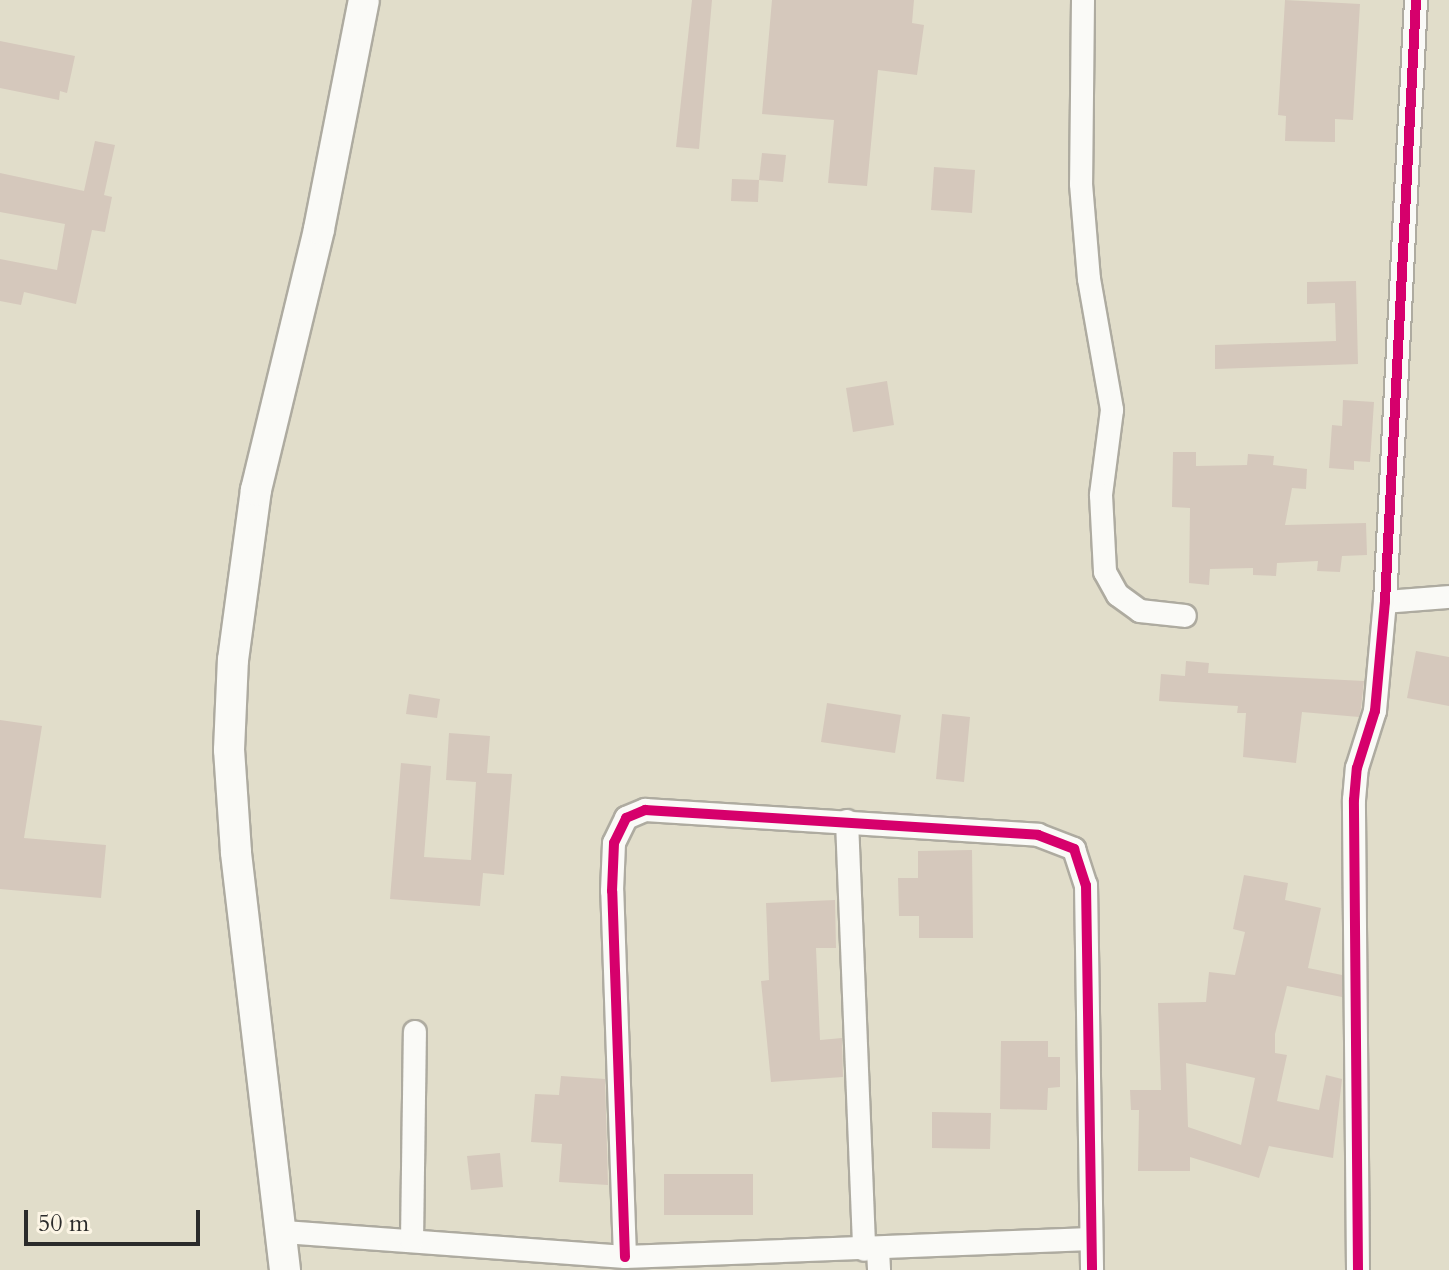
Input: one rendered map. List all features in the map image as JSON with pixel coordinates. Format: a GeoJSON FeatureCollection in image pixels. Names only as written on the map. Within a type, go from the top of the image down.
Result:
{"type":"FeatureCollection","features":[{"type":"Feature","properties":{"kind":"main road"},"geometry":{"type":"LineString","coordinates":[[285,1270],[284,1232],[236,852],[229,750],[233,660],[256,490],[319,229],[364,0]]}},
{"type":"Feature","properties":{"kind":"street"},"geometry":{"type":"LineString","coordinates":[[1083,0],[1081,184],[1089,279],[1112,410],[1101,495],[1105,572],[1118,595],[1140,611],[1185,616]]}},
{"type":"Feature","properties":{"kind":"street"},"geometry":{"type":"LineString","coordinates":[[1358,1270],[1354,800],[1359,760],[1375,711],[1385,602],[1416,0]]}},
{"type":"Feature","properties":{"kind":"street"},"geometry":{"type":"LineString","coordinates":[[1385,602],[1449,597]]}},
{"type":"Feature","properties":{"kind":"street"},"geometry":{"type":"LineString","coordinates":[[625,1257],[612,891],[614,843],[626,818],[645,810],[1038,835],[1074,849],[1086,885],[1092,1270]]}},
{"type":"Feature","properties":{"kind":"street"},"geometry":{"type":"LineString","coordinates":[[847,821],[874,1256]]}},
{"type":"Feature","properties":{"kind":"street"},"geometry":{"type":"LineString","coordinates":[[412,1241],[415,1032]]}},
{"type":"Feature","properties":{"kind":"street"},"geometry":{"type":"LineString","coordinates":[[284,1232],[670,1262],[874,1256],[1091,1239]]}},
{"type":"Feature","properties":{"kind":"building"},"geometry":{"type":"Polygon","coordinates":[[[692,0],[712,0],[699,149],[676,147],[692,0]]]}},
{"type":"Feature","properties":{"kind":"building"},"geometry":{"type":"Polygon","coordinates":[[[772,0],[914,0],[912,23],[924,25],[917,75],[878,70],[867,186],[828,183],[834,120],[762,114],[772,0]]]}},
{"type":"Feature","properties":{"kind":"building"},"geometry":{"type":"Polygon","coordinates":[[[1285,0],[1360,4],[1353,120],[1335,119],[1335,142],[1285,141],[1286,116],[1278,115],[1285,0]]]}},
{"type":"Feature","properties":{"kind":"building"},"geometry":{"type":"Polygon","coordinates":[[[0,41],[75,56],[67,93],[60,91],[59,100],[0,88],[0,41]]]}},
{"type":"Feature","properties":{"kind":"building"},"geometry":{"type":"Polygon","coordinates":[[[95,141],[115,145],[104,195],[112,197],[105,232],[92,230],[76,304],[24,292],[21,305],[0,301],[0,259],[57,270],[65,224],[0,212],[0,173],[84,191],[95,141]]]}},
{"type":"Feature","properties":{"kind":"building"},"geometry":{"type":"Polygon","coordinates":[[[762,153],[786,155],[783,182],[759,180],[762,153]]]}},
{"type":"Feature","properties":{"kind":"building"},"geometry":{"type":"Polygon","coordinates":[[[934,167],[975,170],[972,213],[931,210],[934,167]]]}},
{"type":"Feature","properties":{"kind":"building"},"geometry":{"type":"Polygon","coordinates":[[[732,179],[759,180],[758,202],[731,201],[732,179]]]}},
{"type":"Feature","properties":{"kind":"building"},"geometry":{"type":"Polygon","coordinates":[[[1356,281],[1358,364],[1215,369],[1215,345],[1336,341],[1335,303],[1307,304],[1307,282],[1356,281]]]}},
{"type":"Feature","properties":{"kind":"building"},"geometry":{"type":"Polygon","coordinates":[[[887,381],[894,425],[853,432],[846,388],[887,381]]]}},
{"type":"Feature","properties":{"kind":"building"},"geometry":{"type":"Polygon","coordinates":[[[1343,400],[1374,402],[1370,462],[1354,461],[1354,470],[1329,468],[1332,425],[1342,426],[1343,400]]]}},
{"type":"Feature","properties":{"kind":"building"},"geometry":{"type":"Polygon","coordinates":[[[1173,452],[1196,452],[1196,466],[1247,465],[1248,454],[1274,456],[1273,465],[1307,469],[1306,489],[1292,488],[1285,525],[1366,523],[1367,555],[1342,556],[1340,572],[1317,571],[1318,561],[1277,563],[1276,576],[1253,575],[1253,568],[1210,569],[1209,585],[1189,583],[1190,508],[1172,507],[1173,452]]]}},
{"type":"Feature","properties":{"kind":"building"},"geometry":{"type":"Polygon","coordinates":[[[1416,651],[1449,657],[1449,706],[1407,698],[1416,651]]]}},
{"type":"Feature","properties":{"kind":"building"},"geometry":{"type":"Polygon","coordinates":[[[1186,661],[1209,663],[1208,673],[1364,681],[1359,717],[1302,712],[1296,763],[1243,757],[1246,713],[1237,713],[1238,706],[1159,701],[1161,674],[1185,676],[1186,661]]]}},
{"type":"Feature","properties":{"kind":"building"},"geometry":{"type":"Polygon","coordinates":[[[409,694],[440,699],[437,718],[406,714],[409,694]]]}},
{"type":"Feature","properties":{"kind":"building"},"geometry":{"type":"Polygon","coordinates":[[[827,703],[901,715],[895,753],[821,742],[827,703]]]}},
{"type":"Feature","properties":{"kind":"building"},"geometry":{"type":"Polygon","coordinates":[[[942,714],[970,717],[964,782],[936,779],[942,714]]]}},
{"type":"Feature","properties":{"kind":"building"},"geometry":{"type":"Polygon","coordinates":[[[0,720],[42,726],[24,838],[106,845],[101,898],[0,889],[0,720]]]}},
{"type":"Feature","properties":{"kind":"building"},"geometry":{"type":"Polygon","coordinates":[[[449,733],[490,736],[487,773],[512,774],[504,875],[483,873],[480,906],[390,899],[401,763],[431,766],[424,857],[471,860],[476,782],[446,780],[449,733]]]}},
{"type":"Feature","properties":{"kind":"building"},"geometry":{"type":"Polygon","coordinates":[[[972,850],[973,938],[919,938],[919,916],[899,916],[898,878],[918,878],[918,851],[972,850]]]}},
{"type":"Feature","properties":{"kind":"building"},"geometry":{"type":"Polygon","coordinates":[[[1244,875],[1288,883],[1285,900],[1321,908],[1308,968],[1342,975],[1342,997],[1287,986],[1275,1034],[1275,1053],[1287,1055],[1277,1101],[1319,1110],[1326,1075],[1342,1079],[1333,1158],[1269,1146],[1259,1178],[1190,1157],[1190,1171],[1138,1171],[1139,1110],[1131,1110],[1130,1090],[1161,1090],[1158,1003],[1206,1002],[1209,972],[1235,975],[1245,932],[1233,929],[1244,875]],[[1186,1063],[1188,1127],[1241,1145],[1255,1078],[1186,1063]]]}},
{"type":"Feature","properties":{"kind":"building"},"geometry":{"type":"Polygon","coordinates":[[[835,900],[836,948],[816,948],[820,1040],[842,1038],[843,1077],[771,1082],[761,981],[769,980],[766,903],[835,900]]]}},
{"type":"Feature","properties":{"kind":"building"},"geometry":{"type":"Polygon","coordinates":[[[1001,1041],[1048,1041],[1048,1057],[1060,1057],[1060,1087],[1048,1088],[1047,1110],[1000,1109],[1001,1041]]]}},
{"type":"Feature","properties":{"kind":"building"},"geometry":{"type":"Polygon","coordinates":[[[561,1076],[605,1079],[608,1185],[559,1182],[562,1144],[531,1142],[535,1094],[559,1095],[561,1076]]]}},
{"type":"Feature","properties":{"kind":"building"},"geometry":{"type":"Polygon","coordinates":[[[932,1112],[991,1113],[990,1149],[932,1148],[932,1112]]]}},
{"type":"Feature","properties":{"kind":"building"},"geometry":{"type":"Polygon","coordinates":[[[500,1153],[503,1187],[471,1190],[467,1156],[500,1153]]]}},
{"type":"Feature","properties":{"kind":"building"},"geometry":{"type":"Polygon","coordinates":[[[664,1174],[753,1174],[753,1215],[664,1215],[664,1174]]]}},
{"type":"Feature","properties":{"kind":"cycle path"},"geometry":{"type":"LineString","coordinates":[[1358,1270],[1354,800],[1357,768],[1375,711],[1385,602],[1416,0]]}},
{"type":"Feature","properties":{"kind":"cycle path"},"geometry":{"type":"LineString","coordinates":[[625,1257],[612,891],[614,843],[626,818],[645,810],[1038,835],[1074,849],[1086,885],[1092,1270]]}}]}
